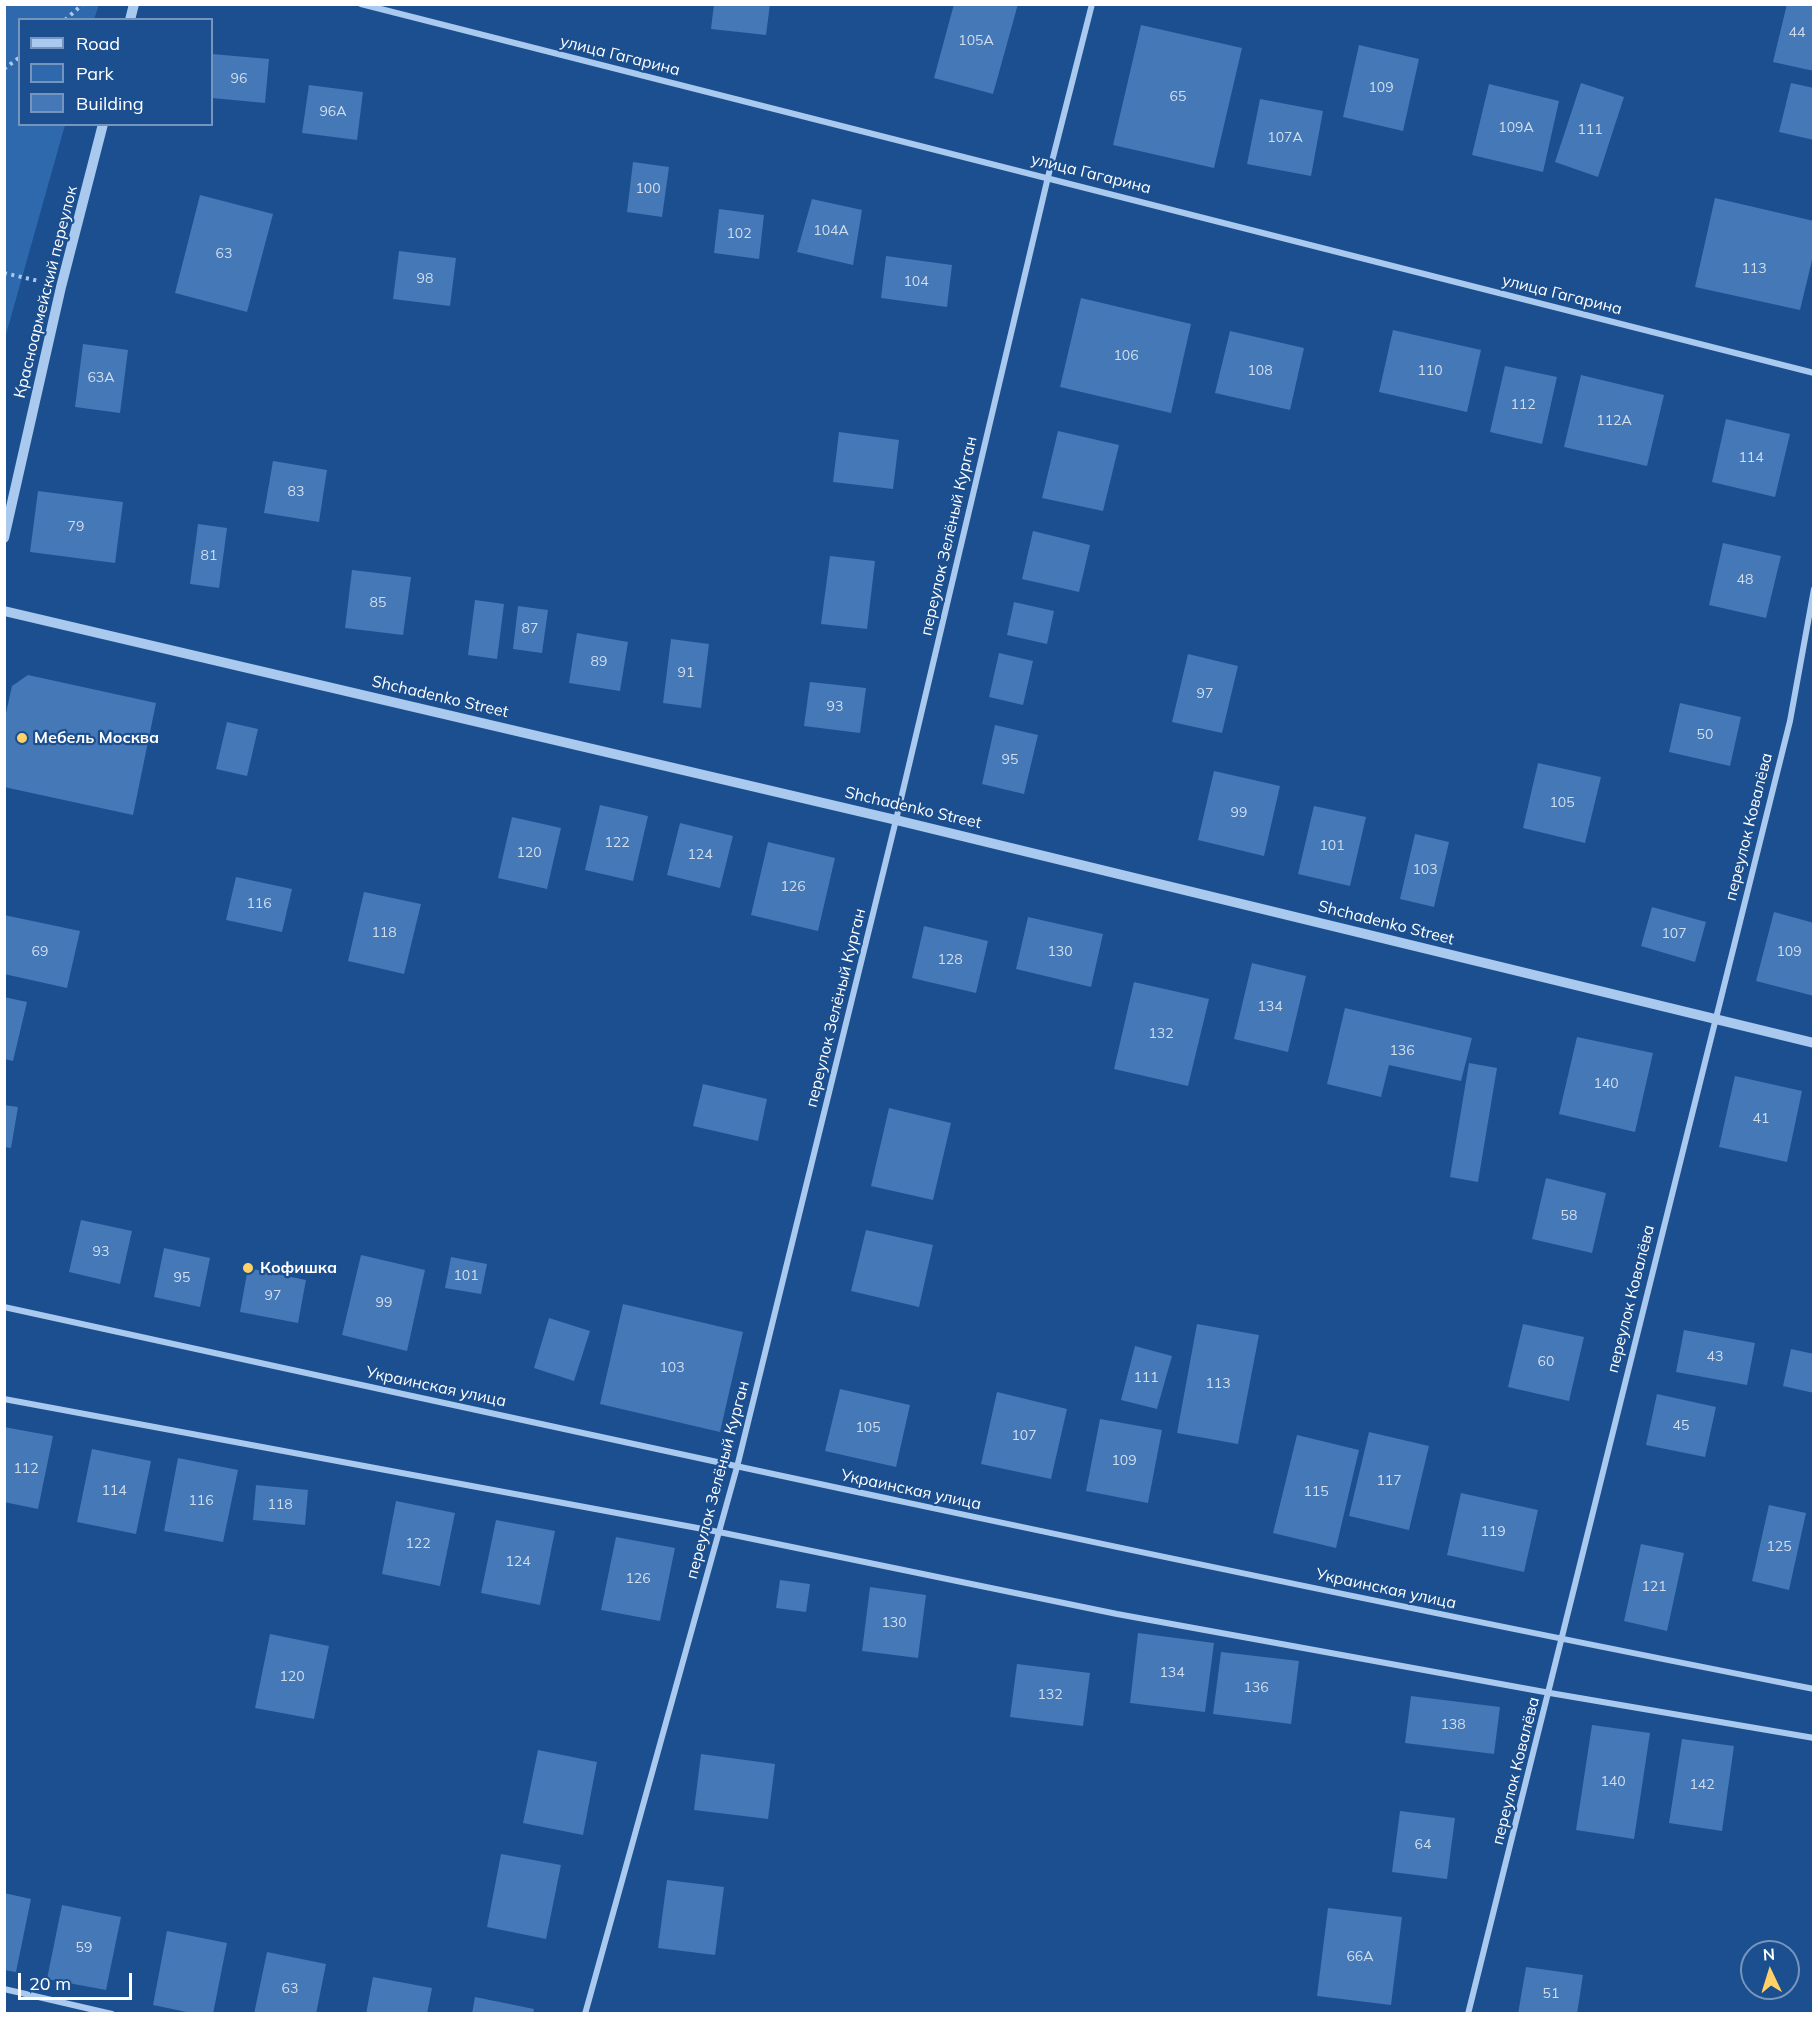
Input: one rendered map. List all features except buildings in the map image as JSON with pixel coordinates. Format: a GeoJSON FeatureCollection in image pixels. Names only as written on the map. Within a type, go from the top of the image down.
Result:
{"type":"FeatureCollection","features":[{"type":"Feature","properties":{"kind":"street","name":"улица Гагарина"},"geometry":{"type":"LineString","coordinates":[[361,4],[1814,373]]}},
{"type":"Feature","properties":{"kind":"street","name":"переулок Зелёный Курган"},"geometry":{"type":"LineString","coordinates":[[585,2013],[737,1467],[896,820],[1048,177],[1092,4]]}},
{"type":"Feature","properties":{"kind":"street","name":"Красноармейский переулок"},"geometry":{"type":"LineString","coordinates":[[4,538],[61,286],[102,126]]}},
{"type":"Feature","properties":{"kind":"street","name":"переулок Ковалёва"},"geometry":{"type":"LineString","coordinates":[[1468,2013],[1550,1693],[1714,1017],[1790,721],[1814,589]]}},
{"type":"Feature","properties":{"kind":"street","name":"Shchadenko Street"},"geometry":{"type":"LineString","coordinates":[[4,611],[896,820],[1814,1043]]}},
{"type":"Feature","properties":{"kind":"street","name":"Украинская улица"},"geometry":{"type":"LineString","coordinates":[[4,1307],[737,1467],[1562,1639],[1814,1689]]}},
{"type":"Feature","properties":{"kind":"street"},"geometry":{"type":"LineString","coordinates":[[4,1399],[719,1532],[1117,1614],[1550,1693],[1814,1738]]}},
{"type":"Feature","properties":{"kind":"street"},"geometry":{"type":"LineString","coordinates":[[4,1989],[112,2013]]}},
{"type":"Feature","properties":{"kind":"path"},"geometry":{"type":"LineString","coordinates":[[67,18],[83,4]]}},
{"type":"Feature","properties":{"kind":"path"},"geometry":{"type":"LineString","coordinates":[[4,69],[18,58]]}},
{"type":"Feature","properties":{"kind":"path"},"geometry":{"type":"LineString","coordinates":[[4,273],[61,286]]}},
{"type":"Feature","properties":{"kind":"green space"},"geometry":{"type":"Polygon","coordinates":[[[5,4],[99,5],[94,18],[18,18],[18,126],[65,126],[5,338],[5,4]]]}},
{"type":"Feature","properties":{"kind":"place","name":"Мебель Москва"},"geometry":{"type":"Point","coordinates":[22,738]}},
{"type":"Feature","properties":{"kind":"place","name":"Кофишка"},"geometry":{"type":"Point","coordinates":[248,1268]}}]}
